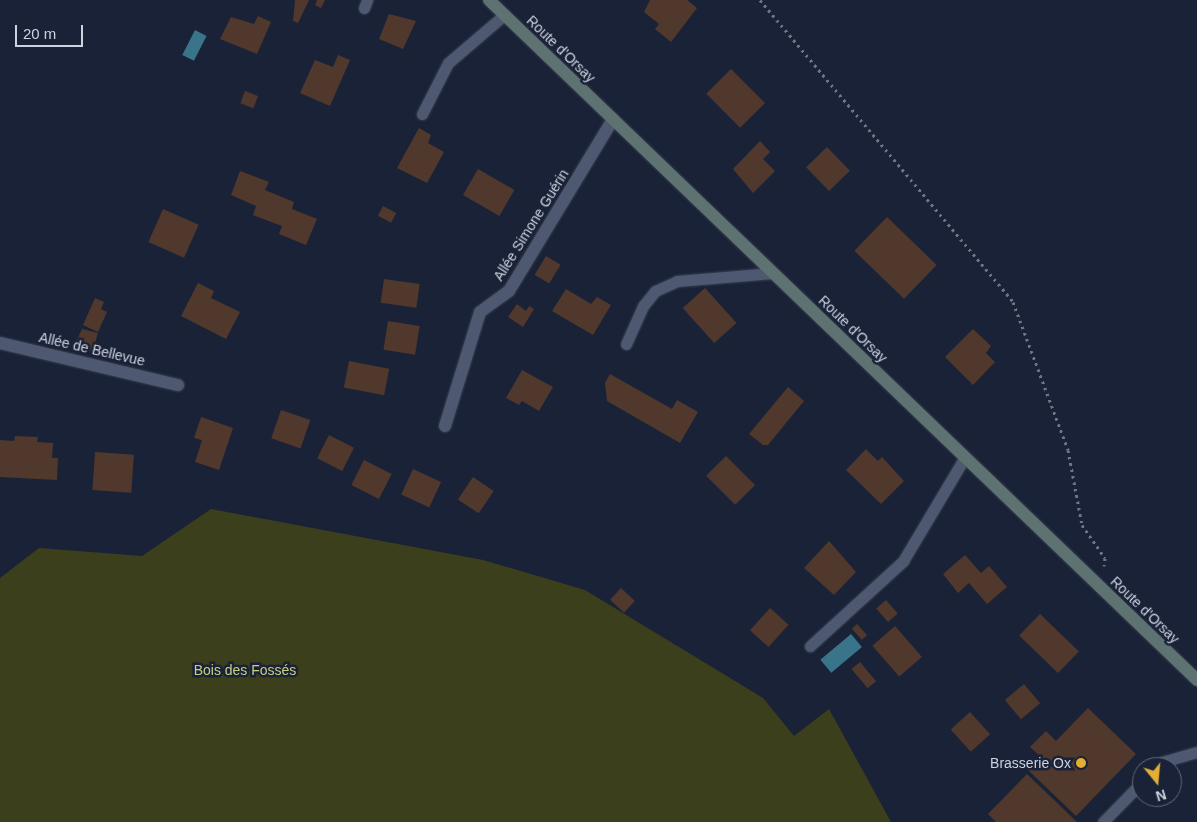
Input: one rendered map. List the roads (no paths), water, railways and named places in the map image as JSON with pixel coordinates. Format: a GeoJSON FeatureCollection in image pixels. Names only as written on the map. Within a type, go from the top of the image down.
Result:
{"type":"FeatureCollection","features":[{"type":"Feature","properties":{"kind":"main road","name":"Route d'Orsay"},"geometry":{"type":"LineString","coordinates":[[489,0],[1197,680]]}},
{"type":"Feature","properties":{"kind":"street","name":"Allée Simone Guérin"},"geometry":{"type":"LineString","coordinates":[[445,426],[480,312],[509,292],[613,119]]}},
{"type":"Feature","properties":{"kind":"street","name":"Allée de Bellevue"},"geometry":{"type":"LineString","coordinates":[[0,343],[178,385]]}},
{"type":"Feature","properties":{"kind":"lane"},"geometry":{"type":"LineString","coordinates":[[422,114],[448,63],[504,15]]}},
{"type":"Feature","properties":{"kind":"lane"},"geometry":{"type":"LineString","coordinates":[[626,344],[643,306],[655,291],[678,281],[773,273]]}},
{"type":"Feature","properties":{"kind":"lane"},"geometry":{"type":"LineString","coordinates":[[810,646],[903,561],[965,457]]}},
{"type":"Feature","properties":{"kind":"lane"},"geometry":{"type":"LineString","coordinates":[[1180,757],[1197,752]]}},
{"type":"Feature","properties":{"kind":"lane"},"geometry":{"type":"LineString","coordinates":[[1103,822],[1132,792]]}},
{"type":"Feature","properties":{"kind":"water"},"geometry":{"type":"Polygon","coordinates":[[[195,30],[207,36],[194,61],[182,55],[195,30]]]}},
{"type":"Feature","properties":{"kind":"water"},"geometry":{"type":"Polygon","coordinates":[[[851,634],[862,647],[831,673],[820,660],[851,634]]]}},
{"type":"Feature","properties":{"kind":"place","name":"Brasserie Ox"},"geometry":{"type":"Point","coordinates":[1081,763]}},
{"type":"Feature","properties":{"kind":"park label","name":"Bois des Fossés"},"geometry":{"type":"Point","coordinates":[245,670]}}]}
